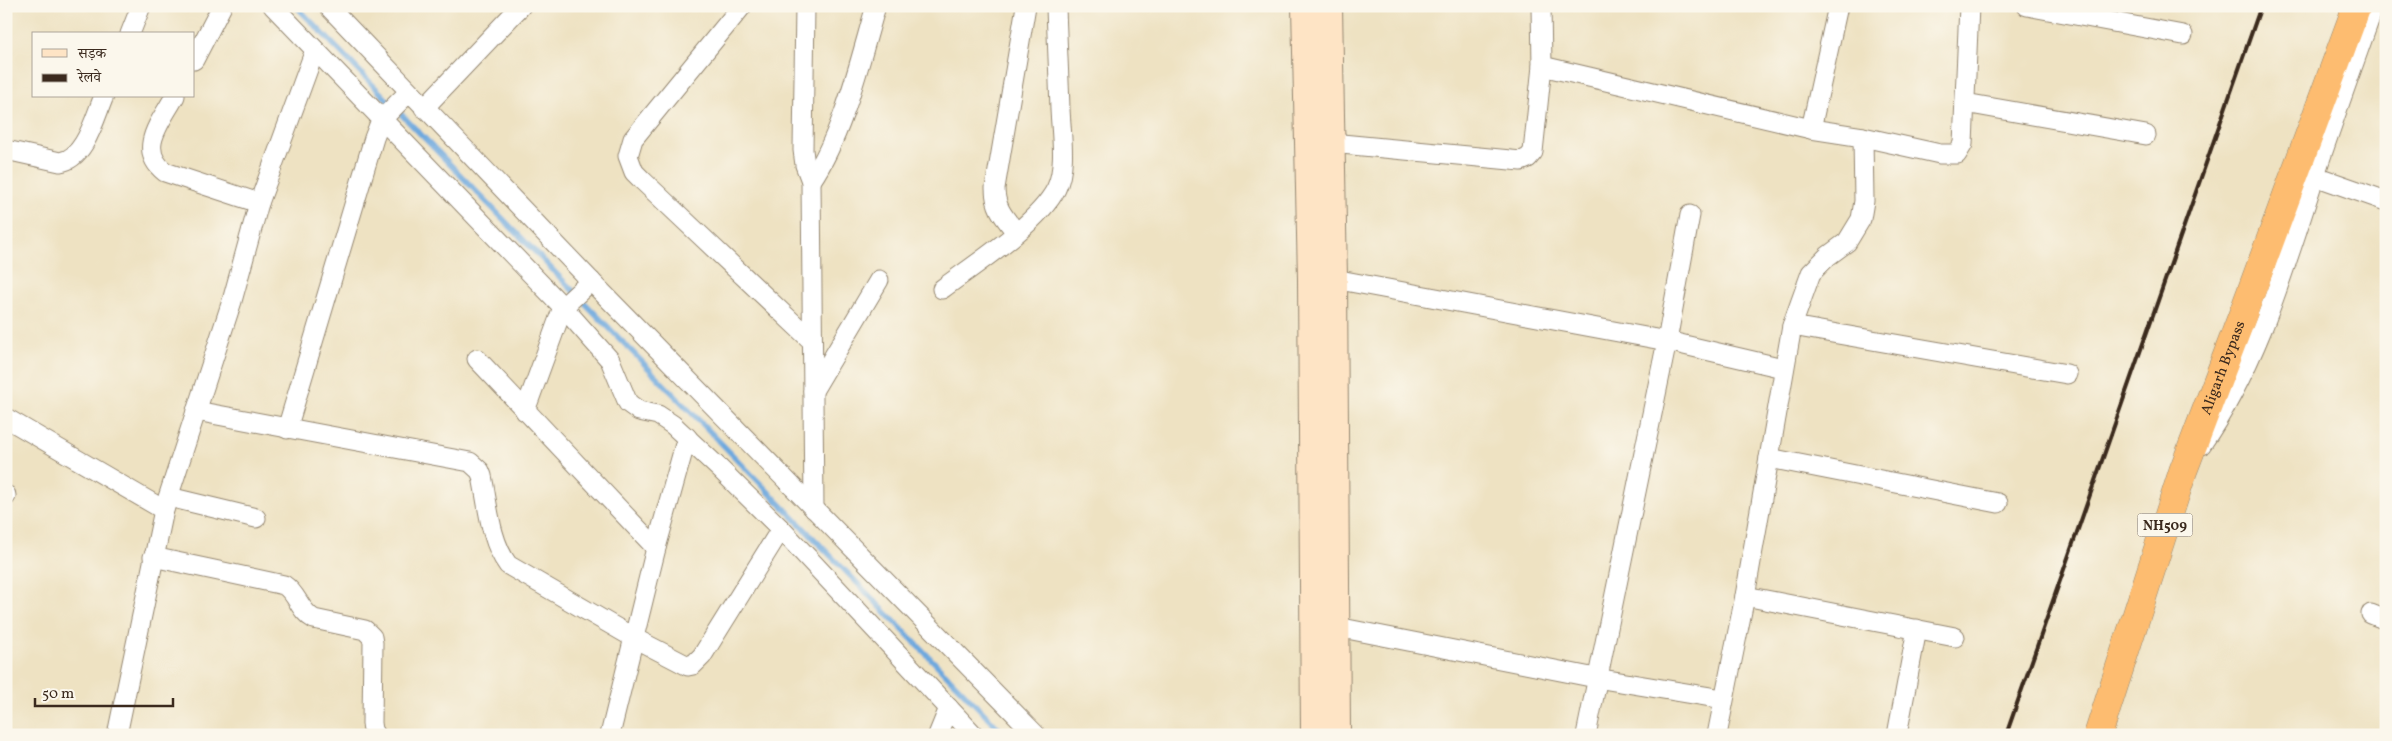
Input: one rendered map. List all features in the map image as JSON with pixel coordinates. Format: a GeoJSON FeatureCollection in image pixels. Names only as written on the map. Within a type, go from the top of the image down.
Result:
{"type":"FeatureCollection","features":[{"type":"Feature","properties":{"kind":"highway","name":"Aligarh Bypass"},"geometry":{"type":"LineString","coordinates":[[2098,735],[2183,471],[2242,320],[2357,6]]}},
{"type":"Feature","properties":{"kind":"main road"},"geometry":{"type":"LineString","coordinates":[[1305,6],[1311,299],[1314,735]]}},
{"type":"Feature","properties":{"kind":"main road"},"geometry":{"type":"LineString","coordinates":[[1329,6],[1334,279],[1337,735]]}},
{"type":"Feature","properties":{"kind":"street"},"geometry":{"type":"LineString","coordinates":[[131,32],[141,6]]}},
{"type":"Feature","properties":{"kind":"street"},"geometry":{"type":"LineString","coordinates":[[195,58],[222,6]]}},
{"type":"Feature","properties":{"kind":"street"},"geometry":{"type":"LineString","coordinates":[[273,6],[315,50],[395,107],[576,294],[814,509],[1036,735]]}},
{"type":"Feature","properties":{"kind":"street"},"geometry":{"type":"LineString","coordinates":[[328,6],[395,107]]}},
{"type":"Feature","properties":{"kind":"street"},"geometry":{"type":"LineString","coordinates":[[395,107],[424,108],[520,6]]}},
{"type":"Feature","properties":{"kind":"street"},"geometry":{"type":"LineString","coordinates":[[742,6],[633,139],[628,156],[634,172],[812,341]]}},
{"type":"Feature","properties":{"kind":"street"},"geometry":{"type":"LineString","coordinates":[[805,6],[803,150],[805,165],[811,181],[814,509]]}},
{"type":"Feature","properties":{"kind":"street"},"geometry":{"type":"LineString","coordinates":[[811,181],[823,163],[837,129],[876,6]]}},
{"type":"Feature","properties":{"kind":"street"},"geometry":{"type":"LineString","coordinates":[[1016,232],[996,204],[995,188],[1026,6]]}},
{"type":"Feature","properties":{"kind":"street"},"geometry":{"type":"LineString","coordinates":[[942,289],[1016,232],[1042,208],[1050,198],[1059,180],[1061,141],[1056,6]]}},
{"type":"Feature","properties":{"kind":"street"},"geometry":{"type":"LineString","coordinates":[[1331,143],[1521,161],[1528,158],[1533,152],[1542,66],[1541,6]]}},
{"type":"Feature","properties":{"kind":"street"},"geometry":{"type":"LineString","coordinates":[[1811,129],[1838,6]]}},
{"type":"Feature","properties":{"kind":"street"},"geometry":{"type":"LineString","coordinates":[[1542,66],[1811,129],[1863,137],[1940,154],[1957,154],[1963,144],[1969,6]]}},
{"type":"Feature","properties":{"kind":"street"},"geometry":{"type":"LineString","coordinates":[[2027,6],[2096,12],[2183,35]]}},
{"type":"Feature","properties":{"kind":"street"},"geometry":{"type":"LineString","coordinates":[[2183,471],[2224,413],[2258,341],[2283,274],[2374,6]]}},
{"type":"Feature","properties":{"kind":"street"},"geometry":{"type":"LineString","coordinates":[[117,735],[153,558],[166,504],[232,301],[259,202],[315,50]]}},
{"type":"Feature","properties":{"kind":"street"},"geometry":{"type":"LineString","coordinates":[[6,150],[60,162],[68,161],[82,149],[103,98]]}},
{"type":"Feature","properties":{"kind":"street"},"geometry":{"type":"LineString","coordinates":[[174,98],[152,140],[151,157],[157,166],[165,172],[259,202]]}},
{"type":"Feature","properties":{"kind":"street"},"geometry":{"type":"LineString","coordinates":[[1964,103],[2146,135]]}},
{"type":"Feature","properties":{"kind":"street"},"geometry":{"type":"LineString","coordinates":[[287,429],[374,138],[395,107]]}},
{"type":"Feature","properties":{"kind":"street"},"geometry":{"type":"LineString","coordinates":[[424,108],[576,294],[614,365],[623,394],[628,403],[639,411],[658,415],[687,438],[781,529],[974,735]]}},
{"type":"Feature","properties":{"kind":"street"},"geometry":{"type":"LineString","coordinates":[[1717,735],[1745,596],[1783,368],[1792,326],[1811,274],[1828,256],[1847,242],[1861,219],[1864,201],[1863,137]]}},
{"type":"Feature","properties":{"kind":"street"},"geometry":{"type":"LineString","coordinates":[[2315,176],[2386,201]]}},
{"type":"Feature","properties":{"kind":"street"},"geometry":{"type":"LineString","coordinates":[[1586,735],[1596,678],[1667,341],[1690,215]]}},
{"type":"Feature","properties":{"kind":"street"},"geometry":{"type":"LineString","coordinates":[[1334,279],[1667,341],[1783,368]]}},
{"type":"Feature","properties":{"kind":"street"},"geometry":{"type":"LineString","coordinates":[[812,392],[879,280]]}},
{"type":"Feature","properties":{"kind":"street"},"geometry":{"type":"LineString","coordinates":[[525,410],[576,294]]}},
{"type":"Feature","properties":{"kind":"street"},"geometry":{"type":"LineString","coordinates":[[1792,326],[2067,374]]}},
{"type":"Feature","properties":{"kind":"street"},"geometry":{"type":"LineString","coordinates":[[477,359],[656,548]]}},
{"type":"Feature","properties":{"kind":"street"},"geometry":{"type":"LineString","coordinates":[[196,412],[470,462],[480,471],[482,476],[496,540],[501,556],[508,565],[634,638],[681,662],[693,665],[702,656],[781,529]]}},
{"type":"Feature","properties":{"kind":"street"},"geometry":{"type":"LineString","coordinates":[[6,418],[166,504],[256,518]]}},
{"type":"Feature","properties":{"kind":"street"},"geometry":{"type":"LineString","coordinates":[[610,735],[656,548],[687,438]]}},
{"type":"Feature","properties":{"kind":"street"},"geometry":{"type":"LineString","coordinates":[[1769,458],[1998,503]]}},
{"type":"Feature","properties":{"kind":"street"},"geometry":{"type":"LineString","coordinates":[[153,558],[284,585],[294,594],[302,611],[314,619],[366,630],[373,643],[372,723],[376,735]]}},
{"type":"Feature","properties":{"kind":"street"},"geometry":{"type":"LineString","coordinates":[[1745,596],[1955,636]]}},
{"type":"Feature","properties":{"kind":"street"},"geometry":{"type":"LineString","coordinates":[[1337,628],[1596,678],[1723,699]]}},
{"type":"Feature","properties":{"kind":"street"},"geometry":{"type":"LineString","coordinates":[[1896,735],[1917,629]]}},
{"type":"Feature","properties":{"kind":"street"},"geometry":{"type":"LineString","coordinates":[[938,735],[950,708]]}},
{"type":"Feature","properties":{"kind":"waterway"},"geometry":{"type":"LineString","coordinates":[[296,6],[1005,735]]}},
{"type":"Feature","properties":{"kind":"railway"},"geometry":{"type":"LineString","coordinates":[[2006,735],[2261,6]]}}]}
